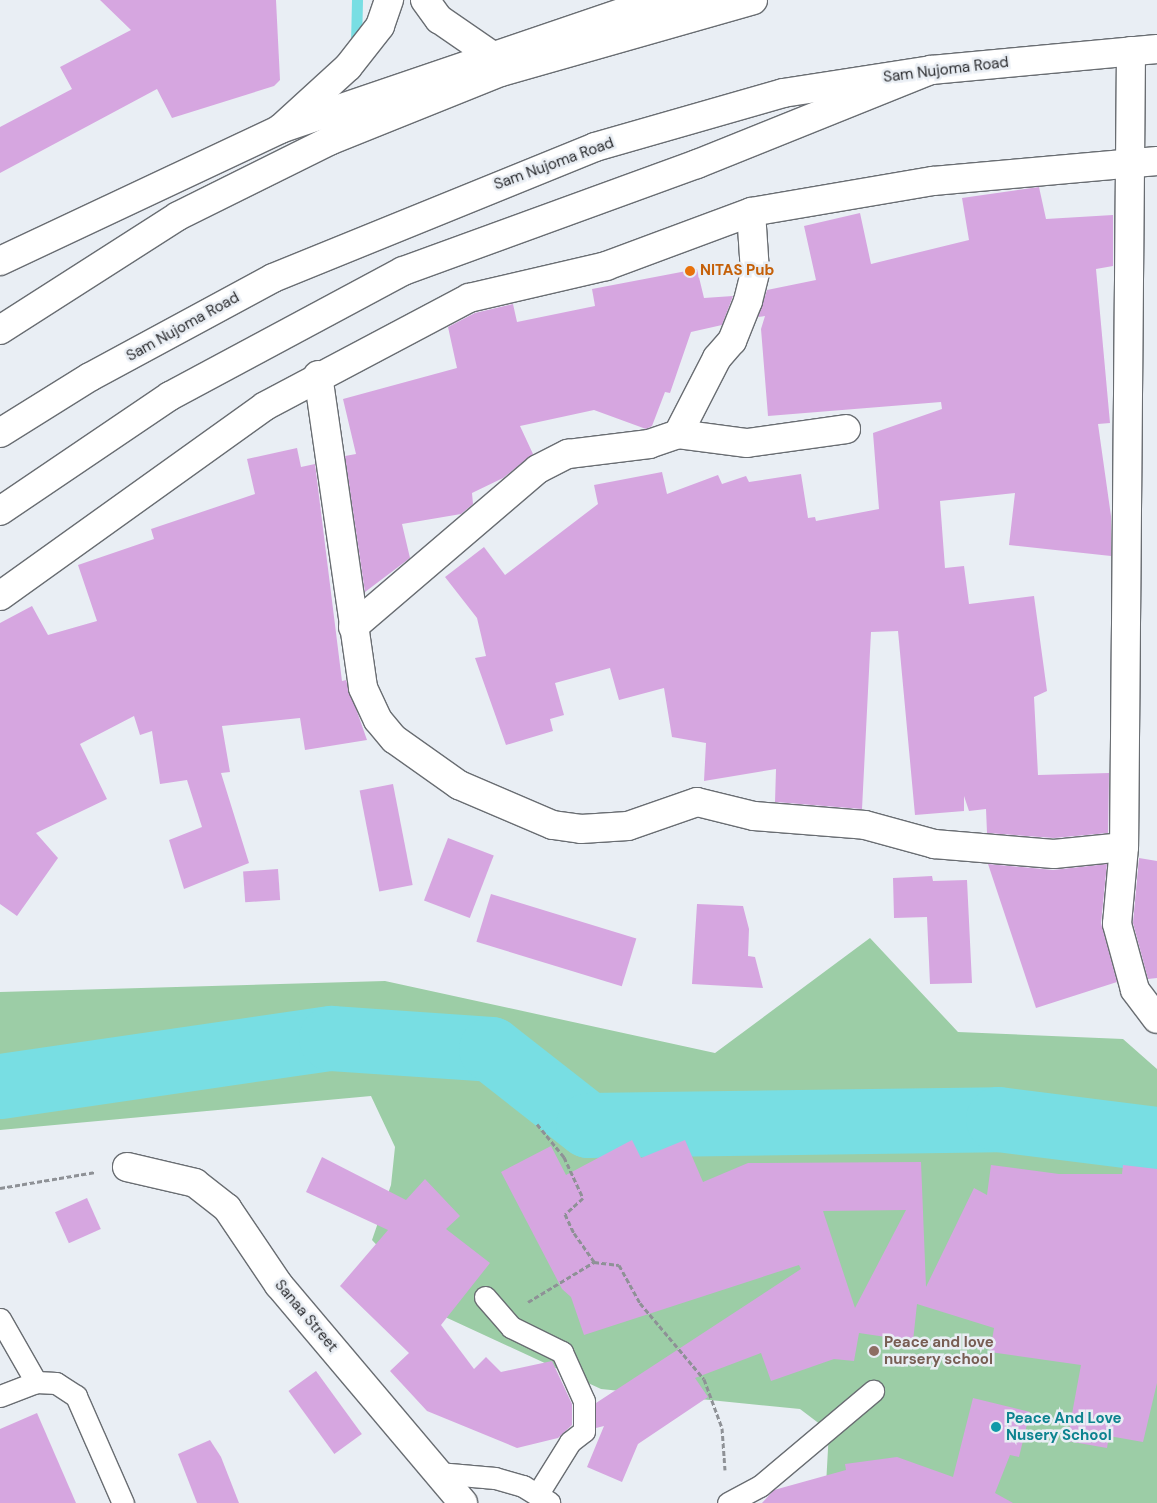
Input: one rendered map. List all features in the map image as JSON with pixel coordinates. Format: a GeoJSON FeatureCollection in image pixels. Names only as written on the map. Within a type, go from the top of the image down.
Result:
{"type":"FeatureCollection","features":[{"type":"Feature","properties":{"kind":"main road"},"geometry":{"type":"LineString","coordinates":[[280,129],[348,67],[380,26],[390,0]]}},
{"type":"Feature","properties":{"kind":"main road"},"geometry":{"type":"LineString","coordinates":[[425,0],[439,19],[494,57]]}},
{"type":"Feature","properties":{"kind":"main road"},"geometry":{"type":"LineString","coordinates":[[0,261],[280,129],[626,11],[717,0]]}},
{"type":"Feature","properties":{"kind":"main road"},"geometry":{"type":"LineString","coordinates":[[0,330],[40,301],[178,216],[329,141],[500,72],[753,0]]}},
{"type":"Feature","properties":{"kind":"main road"},"geometry":{"type":"LineString","coordinates":[[1144,50],[1144,161],[1124,848],[1117,924],[1134,990],[1157,1018]]}},
{"type":"Feature","properties":{"kind":"main road","name":"Sam Nujoma Road"},"geometry":{"type":"LineString","coordinates":[[0,433],[90,378],[273,278],[595,147],[783,93],[931,70],[1144,50]]}},
{"type":"Feature","properties":{"kind":"main road"},"geometry":{"type":"LineString","coordinates":[[0,511],[170,396],[403,271],[697,164],[931,70]]}},
{"type":"Feature","properties":{"kind":"main road"},"geometry":{"type":"LineString","coordinates":[[0,596],[265,406],[318,375],[470,298],[606,266],[751,212],[933,181],[1144,161]]}},
{"type":"Feature","properties":{"kind":"main road"},"geometry":{"type":"LineString","coordinates":[[678,434],[717,358],[732,341],[748,301],[755,272],[751,212]]}},
{"type":"Feature","properties":{"kind":"main road"},"geometry":{"type":"LineString","coordinates":[[318,375],[363,688],[378,720],[394,738],[482,798],[553,825],[606,830],[697,802],[754,816],[864,825],[934,844],[1054,854],[1124,848]]}},
{"type":"Feature","properties":{"kind":"main road"},"geometry":{"type":"LineString","coordinates":[[353,627],[538,469],[576,452],[649,444],[678,434],[747,443],[846,429]]}},
{"type":"Feature","properties":{"kind":"main road","name":"Sanaa Street"},"geometry":{"type":"LineString","coordinates":[[127,1167],[196,1183],[227,1208],[280,1286],[463,1503]]}},
{"type":"Feature","properties":{"kind":"lane"},"geometry":{"type":"LineString","coordinates":[[438,1473],[494,1478],[523,1486],[544,1499],[570,1442],[584,1431],[584,1402],[562,1352],[511,1327],[485,1297]]}},
{"type":"Feature","properties":{"kind":"lane"},"geometry":{"type":"LineString","coordinates":[[0,1319],[36,1382]]}},
{"type":"Feature","properties":{"kind":"lane"},"geometry":{"type":"LineString","coordinates":[[0,1396],[36,1382],[56,1383],[76,1396],[123,1503]]}},
{"type":"Feature","properties":{"kind":"lane"},"geometry":{"type":"LineString","coordinates":[[728,1503],[760,1486],[874,1391]]}},
{"type":"Feature","properties":{"kind":"path"},"geometry":{"type":"LineString","coordinates":[[537,1124],[564,1157],[583,1198],[565,1214],[594,1262]]}},
{"type":"Feature","properties":{"kind":"path"},"geometry":{"type":"LineString","coordinates":[[0,1188],[127,1167]]}},
{"type":"Feature","properties":{"kind":"path"},"geometry":{"type":"LineString","coordinates":[[503,1317],[594,1262],[619,1265],[640,1303],[704,1379],[722,1428],[728,1503]]}},
{"type":"Feature","properties":{"kind":"green space"},"geometry":{"type":"Polygon","coordinates":[[[870,938],[958,1032],[1123,1039],[1157,1069],[1157,1503],[825,1503],[829,1431],[800,1409],[601,1389],[443,1316],[372,1240],[391,1185],[395,1147],[371,1096],[0,1130],[0,992],[385,981],[715,1053],[870,938]]]}},
{"type":"Feature","properties":{"kind":"building"},"geometry":{"type":"Polygon","coordinates":[[[100,0],[276,0],[280,80],[274,86],[172,118],[157,89],[0,173],[0,127],[72,89],[60,67],[131,30],[100,0]]]}},
{"type":"Feature","properties":{"kind":"building"},"geometry":{"type":"Polygon","coordinates":[[[1039,187],[1046,219],[1113,215],[1113,266],[1096,269],[1110,423],[1098,424],[1111,516],[1111,556],[1009,545],[1015,493],[940,501],[945,568],[964,566],[969,604],[1034,596],[1047,691],[1034,697],[1038,775],[1109,773],[1108,833],[1054,838],[987,833],[986,809],[969,811],[964,796],[964,811],[915,815],[898,631],[871,632],[862,809],[775,802],[776,769],[704,781],[706,743],[672,737],[664,688],[619,700],[610,668],[555,683],[564,715],[550,719],[553,731],[506,745],[475,658],[486,656],[477,618],[445,577],[484,547],[505,575],[598,504],[594,485],[662,472],[667,494],[718,475],[722,484],[746,476],[749,482],[801,474],[808,518],[815,517],[816,521],[879,509],[873,433],[942,409],[941,402],[768,416],[761,329],[765,316],[758,317],[767,290],[816,280],[804,226],[860,213],[871,264],[969,240],[962,198],[1039,187]]]}},
{"type":"Feature","properties":{"kind":"building"},"geometry":{"type":"Polygon","coordinates":[[[697,269],[704,298],[733,296],[722,325],[691,332],[670,393],[665,392],[652,426],[646,429],[594,410],[520,426],[533,454],[503,478],[472,493],[473,504],[461,514],[402,524],[410,558],[365,592],[345,456],[356,454],[343,399],[457,368],[448,327],[475,313],[513,304],[517,322],[595,306],[592,289],[697,269]]]}},
{"type":"Feature","properties":{"kind":"building"},"geometry":{"type":"Polygon","coordinates":[[[297,448],[301,467],[315,464],[342,681],[346,680],[367,740],[305,750],[300,718],[222,726],[230,772],[221,773],[249,863],[184,889],[169,840],[202,827],[187,780],[160,784],[152,731],[140,735],[134,716],[80,744],[107,799],[36,833],[58,858],[17,916],[0,904],[0,623],[32,606],[48,635],[97,621],[78,565],[154,539],[151,529],[255,494],[247,459],[297,448]]]}},
{"type":"Feature","properties":{"kind":"building"},"geometry":{"type":"Polygon","coordinates":[[[393,784],[413,885],[379,892],[360,790],[393,784]]]}},
{"type":"Feature","properties":{"kind":"building"},"geometry":{"type":"Polygon","coordinates":[[[448,838],[494,856],[470,918],[424,901],[448,838]]]}},
{"type":"Feature","properties":{"kind":"building"},"geometry":{"type":"Polygon","coordinates":[[[1139,858],[1157,861],[1157,978],[1148,979],[1133,923],[1139,858]]]}},
{"type":"Feature","properties":{"kind":"building"},"geometry":{"type":"Polygon","coordinates":[[[988,864],[1053,870],[1107,864],[1101,923],[1117,982],[1036,1008],[988,864]]]}},
{"type":"Feature","properties":{"kind":"building"},"geometry":{"type":"Polygon","coordinates":[[[278,869],[280,900],[245,902],[243,871],[278,869]]]}},
{"type":"Feature","properties":{"kind":"building"},"geometry":{"type":"Polygon","coordinates":[[[932,876],[933,881],[967,880],[972,983],[930,984],[927,917],[894,918],[893,878],[932,876]]]}},
{"type":"Feature","properties":{"kind":"building"},"geometry":{"type":"Polygon","coordinates":[[[491,894],[636,938],[622,986],[476,942],[491,894]]]}},
{"type":"Feature","properties":{"kind":"building"},"geometry":{"type":"Polygon","coordinates":[[[697,904],[743,906],[749,929],[748,956],[755,957],[763,988],[692,984],[697,904]]]}},
{"type":"Feature","properties":{"kind":"building"},"geometry":{"type":"Polygon","coordinates":[[[632,1140],[641,1158],[685,1140],[703,1182],[748,1163],[921,1162],[926,1287],[974,1188],[987,1195],[991,1165],[1059,1174],[1122,1174],[1123,1165],[1157,1169],[1157,1383],[1143,1442],[1109,1436],[1107,1448],[1067,1441],[1081,1365],[990,1352],[994,1328],[917,1304],[913,1341],[859,1333],[854,1361],[834,1359],[771,1381],[761,1353],[695,1378],[708,1397],[638,1444],[622,1482],[587,1467],[604,1426],[596,1428],[596,1403],[801,1269],[799,1265],[584,1335],[571,1297],[562,1289],[501,1172],[551,1146],[566,1175],[632,1140]],[[906,1210],[823,1211],[855,1308],[906,1210]]]}},
{"type":"Feature","properties":{"kind":"building"},"geometry":{"type":"Polygon","coordinates":[[[322,1157],[406,1200],[425,1179],[460,1216],[446,1229],[490,1263],[441,1325],[474,1369],[486,1357],[501,1372],[552,1361],[572,1404],[572,1425],[558,1438],[517,1448],[427,1411],[390,1371],[409,1353],[340,1286],[388,1230],[306,1192],[322,1157]]]}},
{"type":"Feature","properties":{"kind":"building"},"geometry":{"type":"Polygon","coordinates":[[[87,1198],[101,1229],[69,1243],[55,1212],[87,1198]]]}},
{"type":"Feature","properties":{"kind":"building"},"geometry":{"type":"Polygon","coordinates":[[[316,1371],[362,1434],[334,1454],[288,1391],[316,1371]]]}},
{"type":"Feature","properties":{"kind":"building"},"geometry":{"type":"Polygon","coordinates":[[[973,1398],[1030,1412],[1019,1457],[1010,1455],[995,1493],[1013,1503],[762,1503],[774,1490],[846,1470],[845,1464],[897,1457],[953,1477],[973,1398]]]}},
{"type":"Feature","properties":{"kind":"building"},"geometry":{"type":"Polygon","coordinates":[[[37,1413],[76,1503],[0,1503],[0,1429],[37,1413]]]}},
{"type":"Feature","properties":{"kind":"building"},"geometry":{"type":"Polygon","coordinates":[[[210,1440],[221,1457],[239,1503],[197,1503],[178,1454],[210,1440]]]}},
{"type":"Feature","properties":{"kind":"waterway"},"geometry":{"type":"LineString","coordinates":[[356,44],[357,0]]}},
{"type":"Feature","properties":{"kind":"waterway"},"geometry":{"type":"LineString","coordinates":[[0,1086],[331,1038],[491,1049],[588,1125],[998,1119],[1157,1139]]}},
{"type":"Feature","properties":{"kind":"place","name":"NITAS Pub"},"geometry":{"type":"Point","coordinates":[690,271]}},
{"type":"Feature","properties":{"kind":"place","name":"Peace and love nursery school"},"geometry":{"type":"Point","coordinates":[874,1351]}},
{"type":"Feature","properties":{"kind":"place","name":"Peace And Love Nusery School"},"geometry":{"type":"Point","coordinates":[996,1427]}}]}
